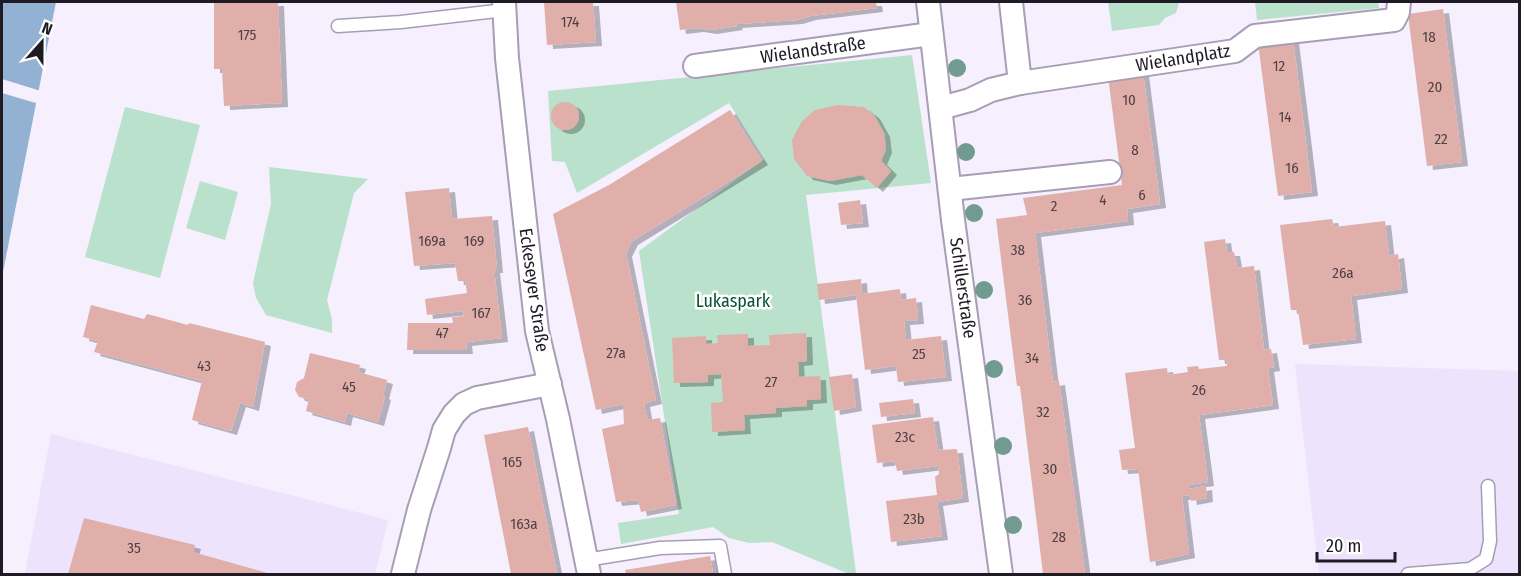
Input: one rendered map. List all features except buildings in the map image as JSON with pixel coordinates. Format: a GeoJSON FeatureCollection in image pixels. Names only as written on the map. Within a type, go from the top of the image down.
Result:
{"type":"FeatureCollection","features":[{"type":"Feature","properties":{"kind":"street","name":"Schillerstraße"},"geometry":{"type":"LineString","coordinates":[[928,2],[950,189],[1001,574]]}},
{"type":"Feature","properties":{"kind":"street"},"geometry":{"type":"LineString","coordinates":[[1011,2],[1020,83]]}},
{"type":"Feature","properties":{"kind":"street","name":"Wielandplatz"},"geometry":{"type":"LineString","coordinates":[[941,108],[970,100],[991,90],[1020,83],[1235,51],[1255,36],[1394,20],[1400,2]]}},
{"type":"Feature","properties":{"kind":"street","name":"Eckeseyer Straße"},"geometry":{"type":"LineString","coordinates":[[505,6],[507,58],[537,331],[587,567]]}},
{"type":"Feature","properties":{"kind":"street","name":"Wielandstraße"},"geometry":{"type":"LineString","coordinates":[[695,66],[931,34]]}},
{"type":"Feature","properties":{"kind":"street"},"geometry":{"type":"LineString","coordinates":[[950,189],[1110,172]]}},
{"type":"Feature","properties":{"kind":"street"},"geometry":{"type":"LineString","coordinates":[[403,574],[419,510],[444,430],[454,414],[464,404],[477,398],[550,384]]}},
{"type":"Feature","properties":{"kind":"lane"},"geometry":{"type":"LineString","coordinates":[[338,26],[401,22],[505,6]]}},
{"type":"Feature","properties":{"kind":"lane"},"geometry":{"type":"LineString","coordinates":[[1408,574],[1470,570],[1485,559],[1490,541],[1488,486]]}},
{"type":"Feature","properties":{"kind":"lane"},"geometry":{"type":"LineString","coordinates":[[587,567],[660,548],[720,546],[725,574]]}},
{"type":"Feature","properties":{"kind":"shaded area"},"geometry":{"type":"Polygon","coordinates":[[[1295,364],[1519,371],[1519,574],[1319,574],[1295,364]]]}},
{"type":"Feature","properties":{"kind":"shaded area"},"geometry":{"type":"Polygon","coordinates":[[[51,434],[388,520],[375,574],[25,574],[51,434]]]}},
{"type":"Feature","properties":{"kind":"green space"},"geometry":{"type":"Polygon","coordinates":[[[1108,2],[1179,3],[1176,13],[1165,18],[1159,25],[1112,31],[1108,2]]]}},
{"type":"Feature","properties":{"kind":"green space"},"geometry":{"type":"Polygon","coordinates":[[[1255,2],[1378,2],[1379,8],[1257,20],[1255,2]]]}},
{"type":"Feature","properties":{"kind":"green space","name":"Lukaspark"},"geometry":{"type":"Polygon","coordinates":[[[912,55],[931,183],[806,195],[856,573],[849,574],[772,542],[749,543],[729,538],[713,527],[621,544],[618,523],[679,514],[639,251],[764,159],[729,103],[577,193],[565,162],[552,161],[548,91],[912,55]]]}},
{"type":"Feature","properties":{"kind":"green space"},"geometry":{"type":"Polygon","coordinates":[[[125,107],[200,125],[160,278],[85,257],[125,107]]]}},
{"type":"Feature","properties":{"kind":"green space"},"geometry":{"type":"Polygon","coordinates":[[[269,167],[368,179],[354,193],[327,300],[332,319],[332,333],[266,315],[256,298],[253,283],[271,204],[269,167]]]}},
{"type":"Feature","properties":{"kind":"green space"},"geometry":{"type":"Polygon","coordinates":[[[200,181],[238,192],[225,240],[186,228],[200,181]]]}},
{"type":"Feature","properties":{"kind":"water"},"geometry":{"type":"Polygon","coordinates":[[[3,2],[56,2],[2,277],[2,6],[3,2]]]}},
{"type":"Feature","properties":{"kind":"pier"},"geometry":{"type":"Polygon","coordinates":[[[2,79],[41,91],[39,104],[2,93],[2,79]]]}}]}
